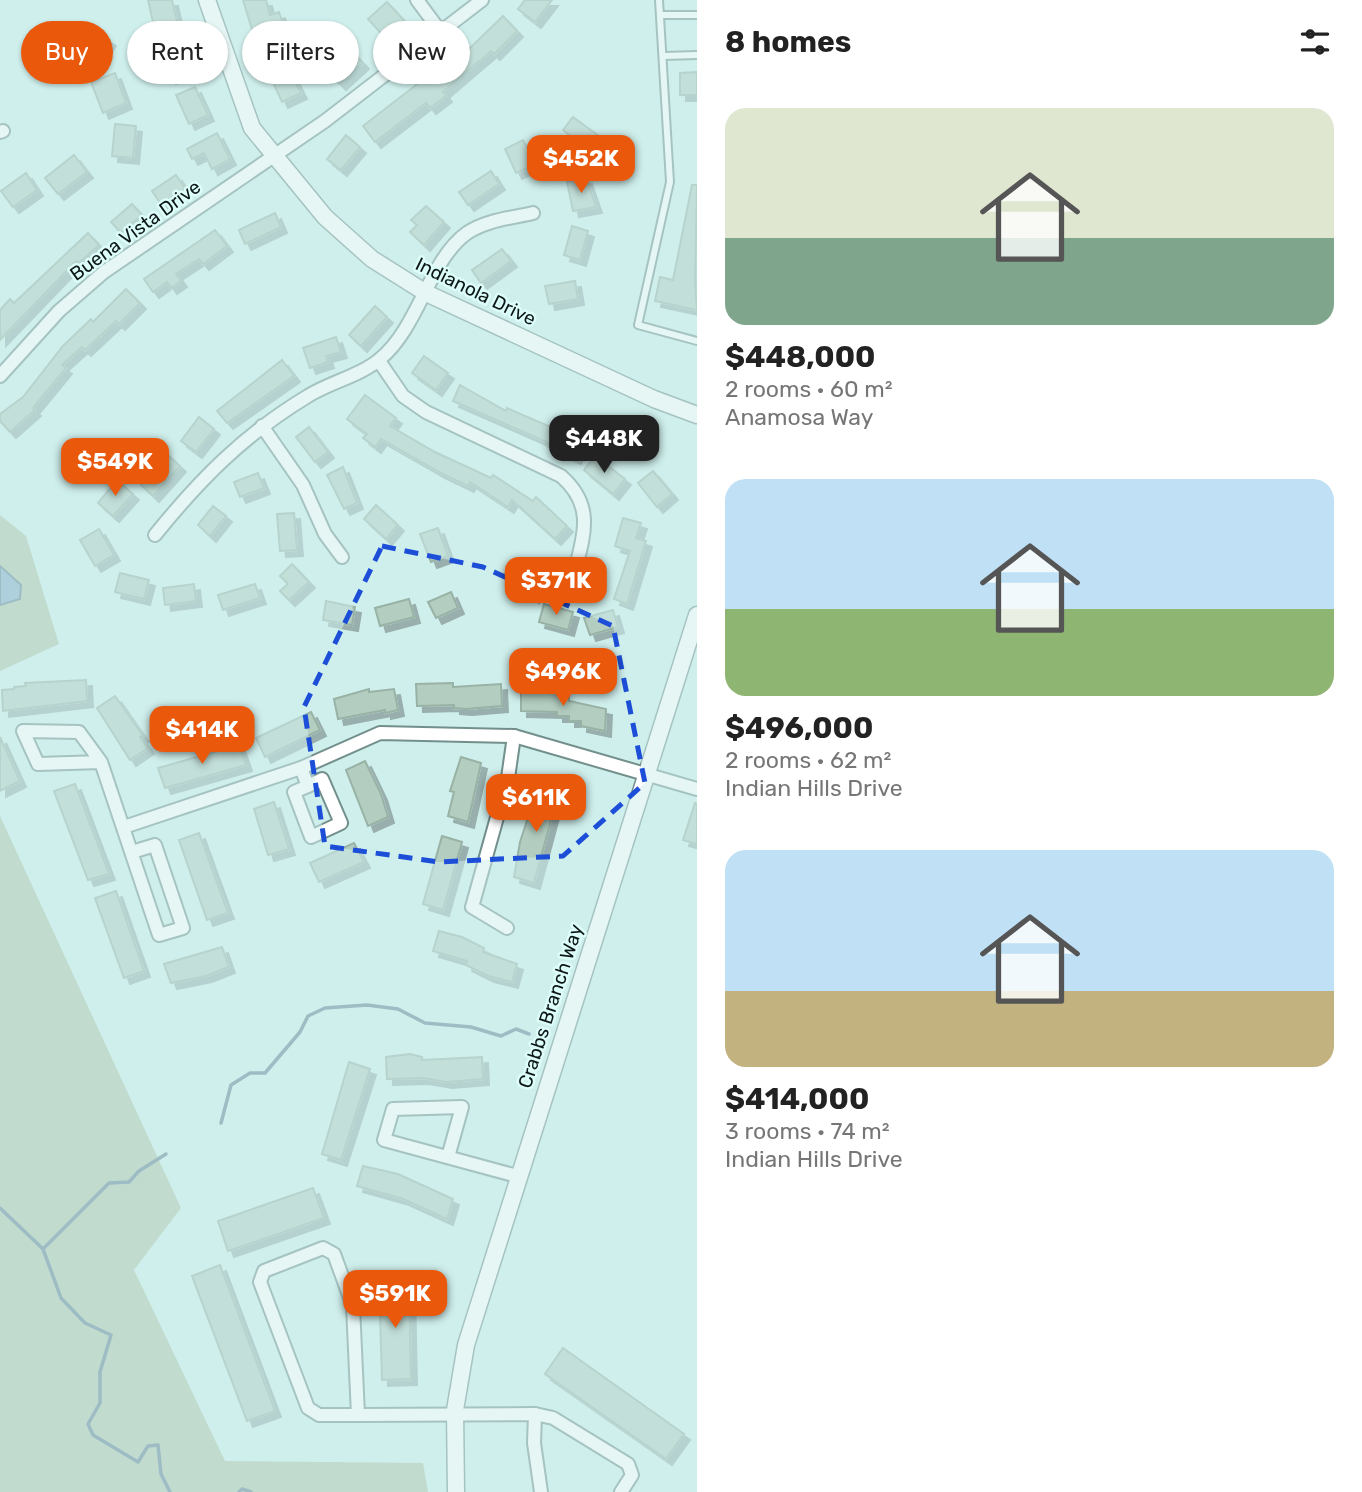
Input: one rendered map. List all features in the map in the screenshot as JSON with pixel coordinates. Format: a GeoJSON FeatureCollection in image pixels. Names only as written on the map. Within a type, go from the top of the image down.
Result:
{"type":"FeatureCollection","features":[{"type":"Feature","properties":{"kind":"street","name":"Indianola Drive"},"geometry":{"type":"LineString","coordinates":[[207,0],[252,128],[325,217],[372,259],[426,293],[654,399],[697,415]]}},
{"type":"Feature","properties":{"kind":"street"},"geometry":{"type":"LineString","coordinates":[[417,0],[432,21]]}},
{"type":"Feature","properties":{"kind":"street","name":"Buena Vista Drive"},"geometry":{"type":"LineString","coordinates":[[454,21],[482,0]]}},
{"type":"Feature","properties":{"kind":"street","name":"Buena Vista Drive"},"geometry":{"type":"LineString","coordinates":[[0,376],[59,312],[104,272],[325,121],[373,84]]}},
{"type":"Feature","properties":{"kind":"street"},"geometry":{"type":"LineString","coordinates":[[155,535],[221,459],[262,426],[310,395],[379,360],[404,334],[453,246],[467,233],[486,224],[533,213]]}},
{"type":"Feature","properties":{"kind":"street"},"geometry":{"type":"LineString","coordinates":[[379,360],[403,396],[426,412],[561,477],[574,488],[581,499],[584,513],[583,541],[576,566]]}},
{"type":"Feature","properties":{"kind":"street"},"geometry":{"type":"LineString","coordinates":[[262,426],[303,485],[325,534],[342,557]]}},
{"type":"Feature","properties":{"kind":"street","name":"Crabbs Branch Way"},"geometry":{"type":"LineString","coordinates":[[456,1492],[455,1414],[466,1345],[517,1176],[697,615]]}},
{"type":"Feature","properties":{"kind":"street"},"geometry":{"type":"LineString","coordinates":[[101,762],[38,764],[23,731],[79,732],[101,762],[159,935],[183,928],[155,845],[132,852]]}},
{"type":"Feature","properties":{"kind":"street"},"geometry":{"type":"LineString","coordinates":[[124,827],[301,768],[380,733],[514,736],[646,777],[697,789]]}},
{"type":"Feature","properties":{"kind":"street"},"geometry":{"type":"LineString","coordinates":[[507,928],[472,907],[508,778],[514,736]]}},
{"type":"Feature","properties":{"kind":"street"},"geometry":{"type":"LineString","coordinates":[[301,768],[308,786]]}},
{"type":"Feature","properties":{"kind":"street"},"geometry":{"type":"LineString","coordinates":[[322,779],[341,824],[311,836],[294,792],[308,786],[322,779]]}},
{"type":"Feature","properties":{"kind":"street"},"geometry":{"type":"LineString","coordinates":[[448,1157],[462,1107],[393,1109],[384,1140],[517,1176]]}},
{"type":"Feature","properties":{"kind":"street"},"geometry":{"type":"LineString","coordinates":[[358,1415],[353,1306],[334,1254],[323,1248],[264,1271],[260,1282],[308,1408],[319,1415],[358,1415],[455,1414],[535,1414],[553,1418],[628,1464],[632,1475],[621,1492]]}},
{"type":"Feature","properties":{"kind":"street"},"geometry":{"type":"LineString","coordinates":[[535,1414],[534,1443],[541,1492]]}},
{"type":"Feature","properties":{"kind":"lane"},"geometry":{"type":"LineString","coordinates":[[659,0],[670,182],[638,325],[697,341]]}},
{"type":"Feature","properties":{"kind":"lane"},"geometry":{"type":"LineString","coordinates":[[660,15],[697,15]]}},
{"type":"Feature","properties":{"kind":"lane"},"geometry":{"type":"LineString","coordinates":[[663,56],[697,55]]}},
{"type":"Feature","properties":{"kind":"highlighted area"},"geometry":{"type":"Polygon","coordinates":[[[382,546],[483,567],[613,626],[645,783],[563,856],[439,862],[325,846],[304,707],[382,546]]]}},
{"type":"Feature","properties":{"kind":"green space"},"geometry":{"type":"Polygon","coordinates":[[[0,515],[26,536],[59,644],[0,671],[0,515]]]}},
{"type":"Feature","properties":{"kind":"green space"},"geometry":{"type":"Polygon","coordinates":[[[0,816],[181,1208],[134,1270],[225,1461],[423,1463],[428,1492],[0,1492],[0,816]]]}},
{"type":"Feature","properties":{"kind":"water"},"geometry":{"type":"Polygon","coordinates":[[[0,566],[21,585],[20,599],[0,605],[0,566]]]}},
{"type":"Feature","properties":{"kind":"building"},"geometry":{"type":"Polygon","coordinates":[[[148,0],[172,0],[177,21],[153,21],[148,0]]]}},
{"type":"Feature","properties":{"kind":"building"},"geometry":{"type":"Polygon","coordinates":[[[243,0],[266,0],[270,15],[279,12],[282,21],[249,21],[243,0]]]}},
{"type":"Feature","properties":{"kind":"building"},"geometry":{"type":"Polygon","coordinates":[[[525,0],[552,0],[535,22],[518,9],[525,0]]]}},
{"type":"Feature","properties":{"kind":"building"},"geometry":{"type":"Polygon","coordinates":[[[387,2],[404,21],[373,21],[373,24],[368,19],[387,2]]]}},
{"type":"Feature","properties":{"kind":"building"},"geometry":{"type":"Polygon","coordinates":[[[503,16],[517,31],[494,54],[491,51],[470,69],[470,48],[503,16]]]}},
{"type":"Feature","properties":{"kind":"building"},"geometry":{"type":"Polygon","coordinates":[[[697,72],[697,95],[680,95],[680,73],[697,72]]]}},
{"type":"Feature","properties":{"kind":"building"},"geometry":{"type":"Polygon","coordinates":[[[115,73],[126,103],[103,113],[92,84],[113,84],[115,73]]]}},
{"type":"Feature","properties":{"kind":"building"},"geometry":{"type":"Polygon","coordinates":[[[274,84],[296,84],[301,93],[282,102],[274,84]]]}},
{"type":"Feature","properties":{"kind":"building"},"geometry":{"type":"Polygon","coordinates":[[[417,84],[452,84],[443,92],[446,96],[430,108],[426,103],[375,142],[363,126],[417,84]]]}},
{"type":"Feature","properties":{"kind":"building"},"geometry":{"type":"Polygon","coordinates":[[[195,87],[208,115],[189,124],[176,95],[195,87]]]}},
{"type":"Feature","properties":{"kind":"building"},"geometry":{"type":"Polygon","coordinates":[[[573,117],[603,139],[592,153],[563,130],[573,117]]]}},
{"type":"Feature","properties":{"kind":"building"},"geometry":{"type":"Polygon","coordinates":[[[115,124],[136,126],[133,158],[112,156],[115,124]]]}},
{"type":"Feature","properties":{"kind":"building"},"geometry":{"type":"Polygon","coordinates":[[[217,133],[230,159],[212,169],[204,153],[192,159],[187,149],[217,133]]]}},
{"type":"Feature","properties":{"kind":"building"},"geometry":{"type":"Polygon","coordinates":[[[346,135],[360,147],[341,170],[327,159],[346,135]]]}},
{"type":"Feature","properties":{"kind":"building"},"geometry":{"type":"Polygon","coordinates":[[[523,140],[527,148],[535,144],[543,161],[516,173],[505,149],[523,140]]]}},
{"type":"Feature","properties":{"kind":"building"},"geometry":{"type":"Polygon","coordinates":[[[74,155],[87,172],[58,194],[45,178],[74,155]]]}},
{"type":"Feature","properties":{"kind":"building"},"geometry":{"type":"Polygon","coordinates":[[[491,171],[499,184],[468,205],[459,192],[491,171]]]}},
{"type":"Feature","properties":{"kind":"building"},"geometry":{"type":"Polygon","coordinates":[[[26,173],[37,190],[13,207],[1,191],[26,173]]]}},
{"type":"Feature","properties":{"kind":"building"},"geometry":{"type":"Polygon","coordinates":[[[176,175],[185,188],[161,204],[152,191],[176,175]]]}},
{"type":"Feature","properties":{"kind":"building"},"geometry":{"type":"Polygon","coordinates":[[[586,178],[596,207],[573,211],[567,182],[586,178]]]}},
{"type":"Feature","properties":{"kind":"building"},"geometry":{"type":"Polygon","coordinates":[[[692,185],[697,185],[697,310],[655,301],[660,277],[673,280],[692,185]]]}},
{"type":"Feature","properties":{"kind":"building"},"geometry":{"type":"Polygon","coordinates":[[[132,204],[142,215],[121,233],[111,222],[132,204]]]}},
{"type":"Feature","properties":{"kind":"building"},"geometry":{"type":"Polygon","coordinates":[[[426,206],[444,222],[424,245],[410,232],[417,225],[411,220],[426,206]]]}},
{"type":"Feature","properties":{"kind":"building"},"geometry":{"type":"Polygon","coordinates":[[[275,213],[281,227],[245,244],[239,230],[275,213]]]}},
{"type":"Feature","properties":{"kind":"building"},"geometry":{"type":"Polygon","coordinates":[[[572,226],[588,231],[580,260],[564,255],[572,226]]]}},
{"type":"Feature","properties":{"kind":"building"},"geometry":{"type":"Polygon","coordinates":[[[215,230],[227,246],[203,264],[199,259],[176,274],[181,281],[171,288],[167,282],[153,292],[144,279],[215,230]]]}},
{"type":"Feature","properties":{"kind":"building"},"geometry":{"type":"Polygon","coordinates":[[[88,233],[99,245],[79,263],[76,261],[0,340],[0,310],[10,299],[14,303],[88,233]]]}},
{"type":"Feature","properties":{"kind":"building"},"geometry":{"type":"Polygon","coordinates":[[[502,249],[511,261],[481,283],[472,270],[502,249]]]}},
{"type":"Feature","properties":{"kind":"building"},"geometry":{"type":"Polygon","coordinates":[[[575,281],[578,299],[549,304],[545,286],[575,281]]]}},
{"type":"Feature","properties":{"kind":"building"},"geometry":{"type":"Polygon","coordinates":[[[126,289],[140,303],[119,324],[116,321],[85,350],[82,347],[62,365],[66,368],[33,408],[35,410],[10,432],[0,421],[0,414],[23,397],[63,346],[91,319],[93,322],[126,289]]]}},
{"type":"Feature","properties":{"kind":"building"},"geometry":{"type":"Polygon","coordinates":[[[375,306],[387,317],[361,346],[349,335],[375,306]]]}},
{"type":"Feature","properties":{"kind":"building"},"geometry":{"type":"Polygon","coordinates":[[[336,337],[341,352],[326,356],[328,362],[310,368],[303,348],[336,337]]]}},
{"type":"Feature","properties":{"kind":"building"},"geometry":{"type":"Polygon","coordinates":[[[424,356],[448,373],[436,390],[412,373],[424,356]]]}},
{"type":"Feature","properties":{"kind":"building"},"geometry":{"type":"Polygon","coordinates":[[[282,360],[294,376],[227,423],[217,411],[282,360]]]}},
{"type":"Feature","properties":{"kind":"building"},"geometry":{"type":"Polygon","coordinates":[[[460,385],[506,411],[507,408],[583,441],[575,458],[548,447],[549,443],[453,401],[460,385]]]}},
{"type":"Feature","properties":{"kind":"building"},"geometry":{"type":"Polygon","coordinates":[[[365,395],[396,418],[390,426],[435,452],[491,478],[493,475],[533,501],[536,497],[567,526],[555,539],[512,500],[508,507],[470,482],[468,486],[441,473],[381,439],[375,447],[363,438],[367,434],[347,419],[365,395]]]}},
{"type":"Feature","properties":{"kind":"building"},"geometry":{"type":"Polygon","coordinates":[[[199,417],[214,429],[196,452],[181,441],[199,417]]]}},
{"type":"Feature","properties":{"kind":"building"},"geometry":{"type":"Polygon","coordinates":[[[309,427],[328,452],[315,462],[296,437],[309,427]]]}},
{"type":"Feature","properties":{"kind":"building"},"geometry":{"type":"Polygon","coordinates":[[[168,455],[180,466],[153,496],[141,485],[168,455]]]}},
{"type":"Feature","properties":{"kind":"building"},"geometry":{"type":"Polygon","coordinates":[[[595,456],[625,479],[613,494],[584,470],[595,456]]]}},
{"type":"Feature","properties":{"kind":"building"},"geometry":{"type":"Polygon","coordinates":[[[343,467],[357,503],[344,509],[327,475],[343,467]]]}},
{"type":"Feature","properties":{"kind":"building"},"geometry":{"type":"Polygon","coordinates":[[[653,471],[672,494],[657,507],[638,483],[653,471]]]}},
{"type":"Feature","properties":{"kind":"building"},"geometry":{"type":"Polygon","coordinates":[[[258,473],[264,488],[240,497],[234,482],[258,473]]]}},
{"type":"Feature","properties":{"kind":"building"},"geometry":{"type":"Polygon","coordinates":[[[117,480],[133,494],[113,516],[98,503],[117,480]]]}},
{"type":"Feature","properties":{"kind":"building"},"geometry":{"type":"Polygon","coordinates":[[[376,505],[398,525],[386,539],[364,519],[376,505]]]}},
{"type":"Feature","properties":{"kind":"building"},"geometry":{"type":"Polygon","coordinates":[[[213,506],[226,516],[210,536],[198,525],[213,506]]]}},
{"type":"Feature","properties":{"kind":"building"},"geometry":{"type":"Polygon","coordinates":[[[294,513],[297,550],[280,551],[277,514],[294,513]]]}},
{"type":"Feature","properties":{"kind":"building"},"geometry":{"type":"Polygon","coordinates":[[[623,518],[641,523],[636,538],[646,541],[627,604],[614,599],[630,551],[615,546],[623,518]]]}},
{"type":"Feature","properties":{"kind":"building"},"geometry":{"type":"Polygon","coordinates":[[[438,528],[448,556],[431,562],[420,534],[438,528]]]}},
{"type":"Feature","properties":{"kind":"building"},"geometry":{"type":"Polygon","coordinates":[[[99,529],[114,555],[95,566],[80,540],[99,529]]]}},
{"type":"Feature","properties":{"kind":"building"},"geometry":{"type":"Polygon","coordinates":[[[513,563],[539,586],[533,597],[503,575],[513,563]]]}},
{"type":"Feature","properties":{"kind":"building"},"geometry":{"type":"Polygon","coordinates":[[[292,564],[309,582],[289,600],[280,591],[288,584],[280,576],[292,564]]]}},
{"type":"Feature","properties":{"kind":"building"},"geometry":{"type":"Polygon","coordinates":[[[120,573],[149,580],[144,599],[115,592],[120,573]]]}},
{"type":"Feature","properties":{"kind":"building"},"geometry":{"type":"Polygon","coordinates":[[[194,584],[196,601],[165,605],[163,588],[194,584]]]}},
{"type":"Feature","properties":{"kind":"building"},"geometry":{"type":"Polygon","coordinates":[[[255,584],[260,598],[223,610],[218,595],[255,584]]]}},
{"type":"Feature","properties":{"kind":"building"},"geometry":{"type":"Polygon","coordinates":[[[451,592],[458,608],[436,618],[428,602],[451,592]]]}},
{"type":"Feature","properties":{"kind":"building"},"geometry":{"type":"Polygon","coordinates":[[[409,599],[414,617],[380,626],[375,608],[409,599]]]}},
{"type":"Feature","properties":{"kind":"building"},"geometry":{"type":"Polygon","coordinates":[[[326,601],[355,607],[352,625],[323,620],[326,601]]]}},
{"type":"Feature","properties":{"kind":"building"},"geometry":{"type":"Polygon","coordinates":[[[544,604],[573,612],[568,630],[539,622],[544,604]]]}},
{"type":"Feature","properties":{"kind":"building"},"geometry":{"type":"Polygon","coordinates":[[[613,610],[618,627],[590,635],[584,618],[613,610]]]}},
{"type":"Feature","properties":{"kind":"building"},"geometry":{"type":"Polygon","coordinates":[[[86,680],[87,701],[3,711],[2,690],[26,686],[25,683],[86,680]]]}},
{"type":"Feature","properties":{"kind":"building"},"geometry":{"type":"Polygon","coordinates":[[[453,683],[453,687],[501,684],[502,706],[466,709],[454,708],[454,705],[417,706],[416,684],[453,683]]]}},
{"type":"Feature","properties":{"kind":"building"},"geometry":{"type":"Polygon","coordinates":[[[369,689],[369,692],[394,689],[398,710],[338,719],[334,699],[369,689]]]}},
{"type":"Feature","properties":{"kind":"building"},"geometry":{"type":"Polygon","coordinates":[[[521,690],[558,691],[558,695],[569,696],[569,701],[606,709],[605,731],[581,726],[581,721],[569,721],[569,716],[557,716],[557,712],[521,711],[521,690]]]}},
{"type":"Feature","properties":{"kind":"building"},"geometry":{"type":"Polygon","coordinates":[[[115,696],[143,736],[140,737],[148,748],[130,760],[97,708],[115,696]]]}},
{"type":"Feature","properties":{"kind":"building"},"geometry":{"type":"Polygon","coordinates":[[[311,712],[320,730],[265,757],[256,738],[311,712]]]}},
{"type":"Feature","properties":{"kind":"building"},"geometry":{"type":"Polygon","coordinates":[[[0,737],[20,781],[0,791],[0,737]]]}},
{"type":"Feature","properties":{"kind":"building"},"geometry":{"type":"Polygon","coordinates":[[[239,745],[246,765],[165,788],[158,768],[239,745]]]}},
{"type":"Feature","properties":{"kind":"building"},"geometry":{"type":"Polygon","coordinates":[[[461,757],[481,763],[468,822],[448,816],[454,792],[450,791],[461,757]]]}},
{"type":"Feature","properties":{"kind":"building"},"geometry":{"type":"Polygon","coordinates":[[[365,761],[381,794],[388,817],[368,826],[346,770],[365,761]]]}},
{"type":"Feature","properties":{"kind":"building"},"geometry":{"type":"Polygon","coordinates":[[[75,784],[109,874],[88,880],[54,791],[75,784]]]}},
{"type":"Feature","properties":{"kind":"building"},"geometry":{"type":"Polygon","coordinates":[[[539,784],[559,790],[534,883],[514,877],[520,842],[539,784]]]}},
{"type":"Feature","properties":{"kind":"building"},"geometry":{"type":"Polygon","coordinates":[[[274,802],[289,849],[268,855],[254,809],[274,802]]]}},
{"type":"Feature","properties":{"kind":"building"},"geometry":{"type":"Polygon","coordinates":[[[695,803],[697,804],[697,844],[683,840],[695,803]]]}},
{"type":"Feature","properties":{"kind":"building"},"geometry":{"type":"Polygon","coordinates":[[[199,833],[228,913],[207,920],[179,840],[199,833]]]}},
{"type":"Feature","properties":{"kind":"building"},"geometry":{"type":"Polygon","coordinates":[[[442,836],[462,842],[443,910],[423,904],[442,836]]]}},
{"type":"Feature","properties":{"kind":"building"},"geometry":{"type":"Polygon","coordinates":[[[354,843],[364,862],[319,882],[310,863],[354,843]]]}},
{"type":"Feature","properties":{"kind":"building"},"geometry":{"type":"Polygon","coordinates":[[[116,891],[144,971],[124,978],[95,898],[116,891]]]}},
{"type":"Feature","properties":{"kind":"building"},"geometry":{"type":"Polygon","coordinates":[[[439,931],[462,937],[484,948],[483,952],[517,964],[512,982],[488,976],[466,965],[467,961],[433,951],[439,931]]]}},
{"type":"Feature","properties":{"kind":"building"},"geometry":{"type":"Polygon","coordinates":[[[222,947],[229,967],[206,976],[171,983],[164,964],[222,947]]]}},
{"type":"Feature","properties":{"kind":"building"},"geometry":{"type":"Polygon","coordinates":[[[410,1054],[422,1057],[422,1060],[482,1057],[483,1079],[446,1082],[423,1078],[387,1079],[386,1057],[410,1054]]]}},
{"type":"Feature","properties":{"kind":"building"},"geometry":{"type":"Polygon","coordinates":[[[349,1062],[370,1069],[341,1160],[322,1154],[349,1062]]]}},
{"type":"Feature","properties":{"kind":"building"},"geometry":{"type":"Polygon","coordinates":[[[363,1166],[398,1174],[453,1199],[447,1219],[403,1199],[357,1186],[363,1166]]]}},
{"type":"Feature","properties":{"kind":"building"},"geometry":{"type":"Polygon","coordinates":[[[313,1188],[324,1218],[228,1251],[218,1221],[313,1188]]]}},
{"type":"Feature","properties":{"kind":"building"},"geometry":{"type":"Polygon","coordinates":[[[220,1265],[275,1411],[247,1421],[192,1276],[220,1265]]]}},
{"type":"Feature","properties":{"kind":"building"},"geometry":{"type":"Polygon","coordinates":[[[379,1281],[409,1281],[411,1379],[382,1380],[379,1281]]]}},
{"type":"Feature","properties":{"kind":"building"},"geometry":{"type":"Polygon","coordinates":[[[563,1348],[684,1434],[666,1459],[545,1374],[563,1348]]]}},
{"type":"Feature","properties":{"kind":"waterway"},"geometry":{"type":"LineString","coordinates":[[221,1123],[231,1085],[250,1073],[265,1073],[300,1032],[308,1016],[325,1008],[367,1005],[398,1009],[425,1023],[471,1027],[501,1036],[516,1029],[529,1034]]}},
{"type":"Feature","properties":{"kind":"waterway"},"geometry":{"type":"LineString","coordinates":[[43,1249],[109,1183],[129,1182],[139,1171],[166,1154]]}},
{"type":"Feature","properties":{"kind":"waterway"},"geometry":{"type":"LineString","coordinates":[[0,1208],[43,1249],[61,1298],[85,1323],[111,1335],[100,1372],[100,1403],[88,1424],[93,1435],[138,1462],[148,1446],[158,1445],[161,1474],[170,1492]]}},
{"type":"Feature","properties":{"kind":"waterway"},"geometry":{"type":"LineString","coordinates":[[239,1492],[242,1489],[251,1492]]}}]}
